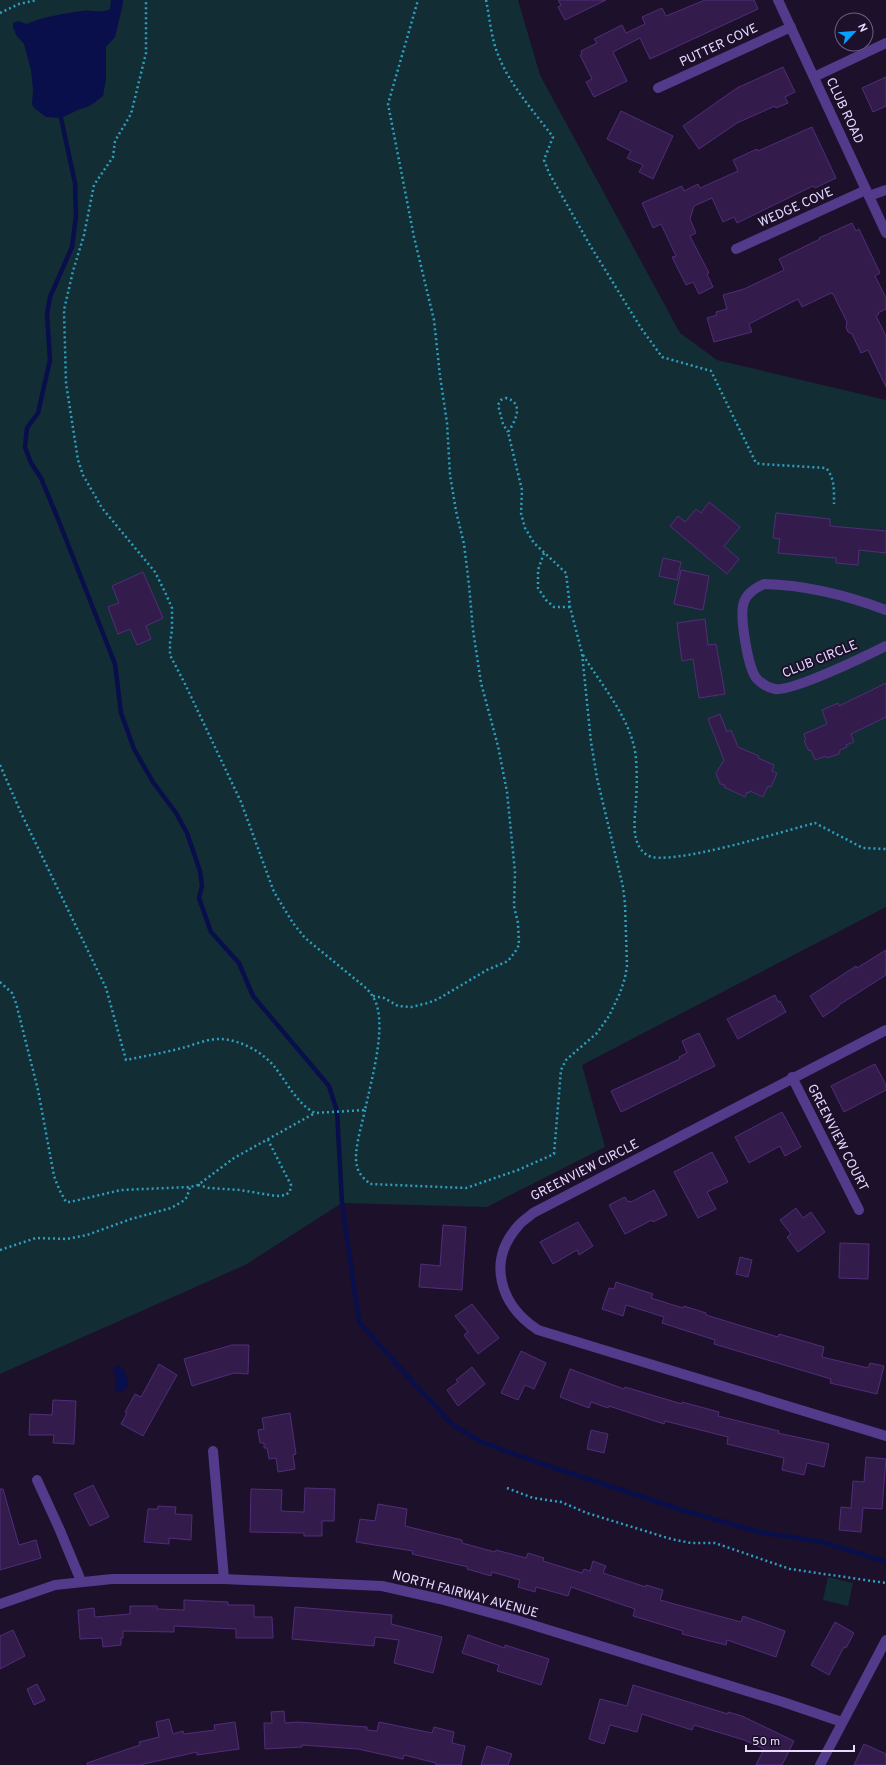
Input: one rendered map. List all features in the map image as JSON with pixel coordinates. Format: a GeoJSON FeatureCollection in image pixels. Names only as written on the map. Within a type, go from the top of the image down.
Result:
{"type":"FeatureCollection","features":[{"type":"Feature","properties":{"kind":"street","name":"CLUB ROAD"},"geometry":{"type":"LineString","coordinates":[[778,0],[886,233]]}},
{"type":"Feature","properties":{"kind":"street","name":"PUTTER COVE"},"geometry":{"type":"LineString","coordinates":[[658,88],[791,28]]}},
{"type":"Feature","properties":{"kind":"street"},"geometry":{"type":"LineString","coordinates":[[814,77],[886,43]]}},
{"type":"Feature","properties":{"kind":"street","name":"WEDGE COVE"},"geometry":{"type":"LineString","coordinates":[[736,249],[868,193],[886,190]]}},
{"type":"Feature","properties":{"kind":"street","name":"CLUB CIRCLE"},"geometry":{"type":"LineString","coordinates":[[886,610],[839,594],[819,589],[764,584],[749,593],[741,610],[741,619],[752,670],[756,678],[775,689],[784,690],[886,646]]}},
{"type":"Feature","properties":{"kind":"street","name":"GREENVIEW CIRCLE"},"geometry":{"type":"LineString","coordinates":[[886,1030],[792,1077],[533,1213],[519,1225],[510,1238],[503,1253],[500,1268],[502,1285],[514,1310],[525,1321],[538,1330],[886,1436]]}},
{"type":"Feature","properties":{"kind":"street","name":"GREENVIEW COURT"},"geometry":{"type":"LineString","coordinates":[[792,1077],[859,1210]]}},
{"type":"Feature","properties":{"kind":"street"},"geometry":{"type":"LineString","coordinates":[[213,1451],[224,1578]]}},
{"type":"Feature","properties":{"kind":"street"},"geometry":{"type":"LineString","coordinates":[[37,1480],[59,1528],[80,1581]]}},
{"type":"Feature","properties":{"kind":"street","name":"NORTH FAIRWAY AVENUE"},"geometry":{"type":"LineString","coordinates":[[0,1604],[55,1585],[80,1581],[112,1579],[224,1578],[382,1586],[440,1599],[731,1686],[842,1722]]}},
{"type":"Feature","properties":{"kind":"street"},"geometry":{"type":"LineString","coordinates":[[820,1765],[886,1640]]}},
{"type":"Feature","properties":{"kind":"path"},"geometry":{"type":"LineString","coordinates":[[0,13],[19,4],[37,0]]}},
{"type":"Feature","properties":{"kind":"path"},"geometry":{"type":"LineString","coordinates":[[146,0],[146,53],[131,114],[115,141],[113,157],[94,185],[84,235],[64,310],[66,383],[78,460],[83,475],[102,508],[155,572],[165,592],[172,608],[170,655],[241,802],[274,892],[293,923],[305,938],[366,988],[373,996],[377,1006],[379,1025],[376,1056],[356,1159],[357,1167],[362,1177],[370,1184],[466,1188],[518,1170],[554,1154],[561,1070],[566,1060],[597,1033],[609,1016],[626,978],[625,904],[623,887],[596,771],[591,742],[582,653],[570,607],[566,573],[534,543],[525,528],[521,513],[522,490],[508,432],[503,424],[498,404],[501,400],[506,398],[512,399],[516,404],[517,410],[514,423],[508,432]]}},
{"type":"Feature","properties":{"kind":"path"},"geometry":{"type":"LineString","coordinates":[[373,996],[384,998],[398,1006],[411,1007],[428,1003],[438,999],[487,970],[508,961],[519,945],[518,923],[514,906],[515,872],[507,792],[498,746],[481,683],[473,630],[464,544],[456,511],[450,475],[447,423],[434,320],[414,237],[388,104],[418,0]]}},
{"type":"Feature","properties":{"kind":"path"},"geometry":{"type":"LineString","coordinates":[[486,0],[491,31],[499,58],[518,89],[553,137],[544,160],[549,173],[591,247],[641,328],[662,357],[711,372],[756,463],[826,468],[830,473],[834,486],[834,504]]}},
{"type":"Feature","properties":{"kind":"path"},"geometry":{"type":"LineString","coordinates":[[544,553],[538,570],[538,588],[546,600],[554,607],[570,607]]}},
{"type":"Feature","properties":{"kind":"path"},"geometry":{"type":"LineString","coordinates":[[582,653],[596,676],[614,700],[632,741],[636,758],[635,833],[638,843],[647,854],[660,858],[693,854],[815,823],[863,848],[886,850]]}},
{"type":"Feature","properties":{"kind":"path"},"geometry":{"type":"LineString","coordinates":[[0,764],[22,815],[106,988],[126,1060],[154,1055],[219,1038],[235,1041],[251,1048],[272,1064],[299,1099],[309,1110],[315,1113]]}},
{"type":"Feature","properties":{"kind":"path"},"geometry":{"type":"LineString","coordinates":[[0,982],[12,993],[16,1003],[38,1090],[54,1176],[64,1200],[70,1202],[121,1190],[190,1187],[198,1185],[234,1158],[315,1113],[365,1110]]}},
{"type":"Feature","properties":{"kind":"path"},"geometry":{"type":"LineString","coordinates":[[198,1185],[209,1188],[240,1190],[276,1196],[286,1195],[290,1191],[291,1185],[268,1140]]}},
{"type":"Feature","properties":{"kind":"path"},"geometry":{"type":"LineString","coordinates":[[0,1250],[36,1238],[67,1239],[87,1235],[131,1219],[171,1208],[187,1197],[190,1187]]}},
{"type":"Feature","properties":{"kind":"path"},"geometry":{"type":"LineString","coordinates":[[507,1488],[533,1498],[561,1502],[587,1513],[671,1539],[691,1543],[715,1543],[790,1569],[886,1583]]}},
{"type":"Feature","properties":{"kind":"shaded area"},"geometry":{"type":"Polygon","coordinates":[[[0,0],[518,0],[540,75],[680,333],[717,360],[886,400],[886,907],[582,1065],[605,1147],[487,1207],[342,1203],[245,1265],[0,1374],[0,0]]]}},
{"type":"Feature","properties":{"kind":"shaded area"},"geometry":{"type":"Polygon","coordinates":[[[111,0],[123,0],[123,4],[115,37],[106,47],[106,80],[103,96],[90,106],[61,118],[46,117],[34,108],[32,104],[33,90],[31,70],[24,44],[16,35],[13,23],[18,21],[27,24],[47,17],[69,13],[107,10],[110,9],[111,0]]]}},
{"type":"Feature","properties":{"kind":"shaded area"},"geometry":{"type":"Polygon","coordinates":[[[119,1365],[124,1370],[129,1384],[120,1393],[115,1389],[116,1377],[113,1370],[119,1365]]]}},
{"type":"Feature","properties":{"kind":"shaded area"},"geometry":{"type":"Polygon","coordinates":[[[828,1577],[853,1583],[848,1606],[823,1600],[828,1577]]]}},
{"type":"Feature","properties":{"kind":"building"},"geometry":{"type":"Polygon","coordinates":[[[558,0],[606,0],[565,20],[558,7],[561,5],[558,0]]]}},
{"type":"Feature","properties":{"kind":"building"},"geometry":{"type":"Polygon","coordinates":[[[705,0],[754,0],[758,9],[650,59],[640,38],[613,52],[627,81],[594,97],[586,82],[592,79],[580,55],[582,54],[581,51],[597,43],[594,39],[622,25],[626,33],[645,24],[642,17],[662,8],[666,16],[705,0]]]}},
{"type":"Feature","properties":{"kind":"building"},"geometry":{"type":"Polygon","coordinates":[[[783,67],[795,92],[785,97],[788,103],[776,108],[775,106],[737,123],[699,149],[683,126],[737,88],[783,67]]]}},
{"type":"Feature","properties":{"kind":"building"},"geometry":{"type":"Polygon","coordinates":[[[886,77],[886,106],[873,112],[862,88],[886,77]]]}},
{"type":"Feature","properties":{"kind":"building"},"geometry":{"type":"Polygon","coordinates":[[[621,111],[673,136],[653,179],[639,172],[643,165],[627,158],[631,151],[607,139],[621,111]]]}},
{"type":"Feature","properties":{"kind":"building"},"geometry":{"type":"Polygon","coordinates":[[[812,127],[836,178],[815,188],[813,186],[737,223],[734,217],[723,222],[712,198],[694,206],[690,219],[696,233],[690,236],[709,273],[707,274],[713,287],[699,294],[693,282],[686,285],[672,257],[676,256],[661,224],[653,228],[642,203],[682,186],[684,191],[698,184],[700,188],[738,171],[733,160],[757,149],[758,151],[812,127]]]}},
{"type":"Feature","properties":{"kind":"building"},"geometry":{"type":"Polygon","coordinates":[[[852,223],[856,231],[859,229],[880,273],[875,276],[886,298],[886,309],[878,313],[879,314],[876,316],[886,336],[886,387],[868,350],[861,353],[852,334],[848,332],[846,327],[847,322],[833,294],[831,293],[802,307],[798,299],[749,324],[752,332],[714,342],[707,318],[717,315],[716,312],[727,309],[723,295],[744,289],[784,270],[779,259],[852,223]]]}},
{"type":"Feature","properties":{"kind":"building"},"geometry":{"type":"Polygon","coordinates":[[[709,502],[740,527],[724,546],[739,559],[727,574],[670,526],[678,516],[685,522],[696,509],[701,513],[709,502]]]}},
{"type":"Feature","properties":{"kind":"building"},"geometry":{"type":"Polygon","coordinates":[[[776,513],[830,519],[830,526],[886,531],[886,553],[859,550],[858,565],[836,563],[836,558],[778,553],[780,539],[773,538],[776,513]]]}},
{"type":"Feature","properties":{"kind":"building"},"geometry":{"type":"Polygon","coordinates":[[[663,558],[681,562],[677,580],[659,576],[663,558]]]}},
{"type":"Feature","properties":{"kind":"building"},"geometry":{"type":"Polygon","coordinates":[[[681,570],[709,576],[703,610],[674,604],[681,570]]]}},
{"type":"Feature","properties":{"kind":"building"},"geometry":{"type":"Polygon","coordinates":[[[143,572],[163,618],[146,626],[151,639],[137,645],[130,629],[118,634],[108,607],[119,603],[112,586],[143,572]]]}},
{"type":"Feature","properties":{"kind":"building"},"geometry":{"type":"Polygon","coordinates":[[[705,619],[708,645],[716,644],[725,694],[699,698],[693,659],[682,661],[677,623],[705,619]]]}},
{"type":"Feature","properties":{"kind":"building"},"geometry":{"type":"Polygon","coordinates":[[[886,683],[886,717],[851,734],[854,742],[846,745],[847,747],[840,750],[839,754],[827,758],[826,756],[815,760],[811,750],[809,751],[804,741],[806,740],[804,734],[827,724],[822,710],[838,703],[839,706],[886,683]]]}},
{"type":"Feature","properties":{"kind":"building"},"geometry":{"type":"Polygon","coordinates":[[[720,714],[727,732],[731,730],[738,747],[759,756],[758,758],[774,765],[772,771],[777,773],[771,787],[768,786],[763,797],[750,791],[749,793],[747,792],[745,797],[724,787],[725,785],[720,784],[716,773],[724,760],[708,719],[720,714]]]}},
{"type":"Feature","properties":{"kind":"building"},"geometry":{"type":"Polygon","coordinates":[[[886,950],[886,975],[823,1017],[810,996],[856,966],[857,968],[886,950]]]}},
{"type":"Feature","properties":{"kind":"building"},"geometry":{"type":"Polygon","coordinates":[[[775,995],[778,1002],[780,1001],[786,1012],[738,1039],[727,1019],[775,995]]]}},
{"type":"Feature","properties":{"kind":"building"},"geometry":{"type":"Polygon","coordinates":[[[699,1033],[715,1066],[621,1112],[611,1091],[680,1059],[679,1057],[687,1053],[682,1041],[699,1033]]]}},
{"type":"Feature","properties":{"kind":"building"},"geometry":{"type":"Polygon","coordinates":[[[875,1064],[886,1085],[886,1090],[844,1112],[831,1086],[875,1064]]]}},
{"type":"Feature","properties":{"kind":"building"},"geometry":{"type":"Polygon","coordinates":[[[782,1112],[801,1147],[785,1156],[780,1146],[749,1163],[735,1137],[782,1112]]]}},
{"type":"Feature","properties":{"kind":"building"},"geometry":{"type":"Polygon","coordinates":[[[712,1152],[728,1182],[707,1192],[716,1209],[698,1218],[674,1172],[712,1152]]]}},
{"type":"Feature","properties":{"kind":"building"},"geometry":{"type":"Polygon","coordinates":[[[654,1190],[667,1215],[653,1222],[652,1220],[625,1234],[609,1205],[625,1197],[628,1202],[631,1202],[654,1190]]]}},
{"type":"Feature","properties":{"kind":"building"},"geometry":{"type":"Polygon","coordinates":[[[796,1208],[803,1218],[811,1212],[825,1232],[798,1252],[787,1237],[791,1234],[780,1220],[796,1208]]]}},
{"type":"Feature","properties":{"kind":"building"},"geometry":{"type":"Polygon","coordinates":[[[578,1222],[593,1246],[579,1255],[577,1250],[553,1264],[540,1242],[578,1222]]]}},
{"type":"Feature","properties":{"kind":"building"},"geometry":{"type":"Polygon","coordinates":[[[443,1225],[466,1227],[462,1290],[419,1287],[421,1264],[440,1266],[443,1225]]]}},
{"type":"Feature","properties":{"kind":"building"},"geometry":{"type":"Polygon","coordinates":[[[840,1243],[869,1244],[868,1279],[839,1278],[840,1243]]]}},
{"type":"Feature","properties":{"kind":"building"},"geometry":{"type":"Polygon","coordinates":[[[740,1257],[752,1260],[748,1277],[736,1274],[740,1257]]]}},
{"type":"Feature","properties":{"kind":"building"},"geometry":{"type":"Polygon","coordinates":[[[616,1282],[653,1294],[651,1298],[683,1308],[684,1306],[706,1313],[706,1315],[778,1337],[779,1334],[824,1347],[822,1357],[868,1368],[870,1363],[884,1366],[877,1394],[830,1383],[831,1379],[714,1344],[715,1340],[662,1323],[664,1317],[626,1305],[623,1316],[602,1309],[609,1288],[614,1289],[616,1282]]]}},
{"type":"Feature","properties":{"kind":"building"},"geometry":{"type":"Polygon","coordinates":[[[472,1304],[499,1338],[478,1354],[464,1335],[468,1332],[455,1316],[472,1304]]]}},
{"type":"Feature","properties":{"kind":"building"},"geometry":{"type":"Polygon","coordinates":[[[232,1345],[249,1345],[248,1374],[234,1373],[192,1386],[184,1359],[232,1345]]]}},
{"type":"Feature","properties":{"kind":"building"},"geometry":{"type":"Polygon","coordinates":[[[521,1351],[546,1363],[534,1389],[525,1385],[518,1400],[501,1393],[521,1351]]]}},
{"type":"Feature","properties":{"kind":"building"},"geometry":{"type":"Polygon","coordinates":[[[159,1364],[177,1375],[143,1436],[121,1424],[127,1413],[125,1412],[135,1394],[141,1397],[159,1364]]]}},
{"type":"Feature","properties":{"kind":"building"},"geometry":{"type":"Polygon","coordinates":[[[472,1367],[485,1384],[458,1406],[447,1390],[458,1382],[456,1380],[472,1367]]]}},
{"type":"Feature","properties":{"kind":"building"},"geometry":{"type":"Polygon","coordinates":[[[570,1369],[624,1389],[625,1387],[682,1404],[682,1402],[719,1412],[718,1416],[779,1431],[778,1433],[829,1444],[824,1467],[807,1463],[804,1475],[782,1470],[784,1458],[727,1444],[728,1437],[665,1421],[664,1424],[609,1406],[608,1408],[591,1402],[589,1408],[560,1397],[570,1369]]]}},
{"type":"Feature","properties":{"kind":"building"},"geometry":{"type":"Polygon","coordinates":[[[53,1400],[76,1401],[74,1444],[53,1443],[54,1435],[29,1435],[30,1414],[52,1415],[53,1400]]]}},
{"type":"Feature","properties":{"kind":"building"},"geometry":{"type":"Polygon","coordinates":[[[290,1413],[296,1454],[293,1455],[295,1469],[278,1472],[276,1458],[269,1459],[267,1448],[264,1448],[264,1443],[260,1443],[258,1430],[264,1429],[262,1418],[290,1413]]]}},
{"type":"Feature","properties":{"kind":"building"},"geometry":{"type":"Polygon","coordinates":[[[591,1430],[608,1434],[604,1453],[587,1449],[591,1430]]]}},
{"type":"Feature","properties":{"kind":"building"},"geometry":{"type":"Polygon","coordinates":[[[866,1457],[886,1459],[882,1509],[863,1508],[861,1532],[839,1530],[841,1507],[851,1508],[853,1481],[864,1482],[866,1457]]]}},
{"type":"Feature","properties":{"kind":"building"},"geometry":{"type":"Polygon","coordinates":[[[93,1485],[109,1517],[90,1526],[74,1494],[93,1485]]]}},
{"type":"Feature","properties":{"kind":"building"},"geometry":{"type":"Polygon","coordinates":[[[305,1488],[335,1489],[334,1521],[322,1521],[322,1536],[304,1536],[304,1533],[250,1532],[251,1489],[282,1490],[281,1511],[304,1512],[305,1488]]]}},
{"type":"Feature","properties":{"kind":"building"},"geometry":{"type":"Polygon","coordinates":[[[0,1489],[3,1489],[19,1545],[36,1540],[41,1558],[0,1570],[0,1489]]]}},
{"type":"Feature","properties":{"kind":"building"},"geometry":{"type":"Polygon","coordinates":[[[378,1504],[407,1509],[405,1526],[462,1540],[462,1543],[495,1552],[496,1550],[526,1558],[528,1553],[544,1558],[543,1561],[582,1573],[584,1569],[590,1571],[593,1561],[606,1566],[603,1573],[646,1587],[646,1585],[663,1590],[660,1600],[741,1622],[743,1616],[785,1631],[776,1657],[727,1640],[726,1645],[682,1634],[683,1631],[633,1616],[635,1609],[571,1587],[568,1596],[536,1587],[535,1592],[518,1587],[520,1580],[492,1572],[491,1576],[467,1569],[468,1567],[412,1554],[413,1551],[356,1542],[360,1519],[375,1521],[378,1504]]]}},
{"type":"Feature","properties":{"kind":"building"},"geometry":{"type":"Polygon","coordinates":[[[158,1506],[176,1507],[175,1514],[192,1515],[191,1540],[169,1538],[169,1544],[144,1542],[148,1509],[158,1509],[158,1506]]]}},
{"type":"Feature","properties":{"kind":"building"},"geometry":{"type":"Polygon","coordinates":[[[184,1600],[228,1602],[228,1605],[254,1605],[254,1617],[272,1617],[273,1638],[236,1638],[236,1629],[174,1626],[174,1632],[123,1631],[121,1645],[103,1647],[102,1638],[80,1639],[78,1610],[94,1608],[95,1617],[130,1614],[130,1606],[157,1606],[157,1609],[184,1610],[184,1600]]]}},
{"type":"Feature","properties":{"kind":"building"},"geometry":{"type":"Polygon","coordinates":[[[295,1607],[392,1615],[391,1624],[442,1637],[433,1673],[394,1663],[399,1640],[375,1637],[374,1646],[292,1639],[295,1607]]]}},
{"type":"Feature","properties":{"kind":"building"},"geometry":{"type":"Polygon","coordinates":[[[835,1622],[854,1633],[846,1648],[844,1647],[829,1675],[811,1665],[835,1622]]]}},
{"type":"Feature","properties":{"kind":"building"},"geometry":{"type":"Polygon","coordinates":[[[13,1630],[25,1656],[0,1669],[0,1636],[13,1630]]]}},
{"type":"Feature","properties":{"kind":"building"},"geometry":{"type":"Polygon","coordinates":[[[468,1635],[505,1648],[505,1645],[549,1659],[541,1685],[497,1671],[499,1665],[462,1653],[468,1635]]]}},
{"type":"Feature","properties":{"kind":"building"},"geometry":{"type":"Polygon","coordinates":[[[37,1684],[45,1700],[34,1705],[27,1689],[37,1684]]]}},
{"type":"Feature","properties":{"kind":"building"},"geometry":{"type":"Polygon","coordinates":[[[633,1685],[728,1714],[728,1712],[742,1716],[794,1741],[782,1765],[756,1765],[764,1749],[744,1740],[694,1725],[692,1730],[642,1714],[637,1732],[610,1725],[604,1744],[589,1739],[600,1699],[627,1706],[633,1685]]]}},
{"type":"Feature","properties":{"kind":"building"},"geometry":{"type":"Polygon","coordinates":[[[284,1711],[285,1723],[298,1722],[367,1727],[367,1730],[377,1731],[379,1722],[432,1733],[434,1727],[454,1732],[452,1743],[465,1746],[461,1765],[436,1765],[436,1763],[404,1755],[403,1759],[358,1749],[302,1745],[302,1747],[265,1749],[264,1723],[272,1723],[271,1712],[284,1711]]]}},
{"type":"Feature","properties":{"kind":"building"},"geometry":{"type":"Polygon","coordinates":[[[169,1719],[173,1734],[183,1731],[184,1734],[215,1730],[214,1725],[235,1722],[239,1749],[197,1755],[197,1752],[139,1765],[87,1765],[87,1763],[140,1745],[139,1742],[159,1737],[156,1722],[169,1719]]]}},
{"type":"Feature","properties":{"kind":"building"},"geometry":{"type":"Polygon","coordinates":[[[864,1744],[886,1754],[886,1765],[854,1765],[864,1744]]]}},
{"type":"Feature","properties":{"kind":"building"},"geometry":{"type":"Polygon","coordinates":[[[487,1746],[512,1754],[508,1765],[481,1765],[487,1746]]]}},
{"type":"Feature","properties":{"kind":"waterway"},"geometry":{"type":"LineString","coordinates":[[61,118],[75,183],[76,216],[72,247],[50,297],[47,314],[50,360],[38,413],[27,428],[25,447],[31,463],[41,478],[115,664],[121,713],[134,749],[153,782],[176,813],[187,833],[200,871],[202,886],[199,898],[211,932],[239,963],[253,996],[329,1086],[337,1111],[342,1203],[359,1322],[454,1426],[482,1442],[542,1464],[682,1510],[759,1532],[822,1542],[886,1562]]}}]}
